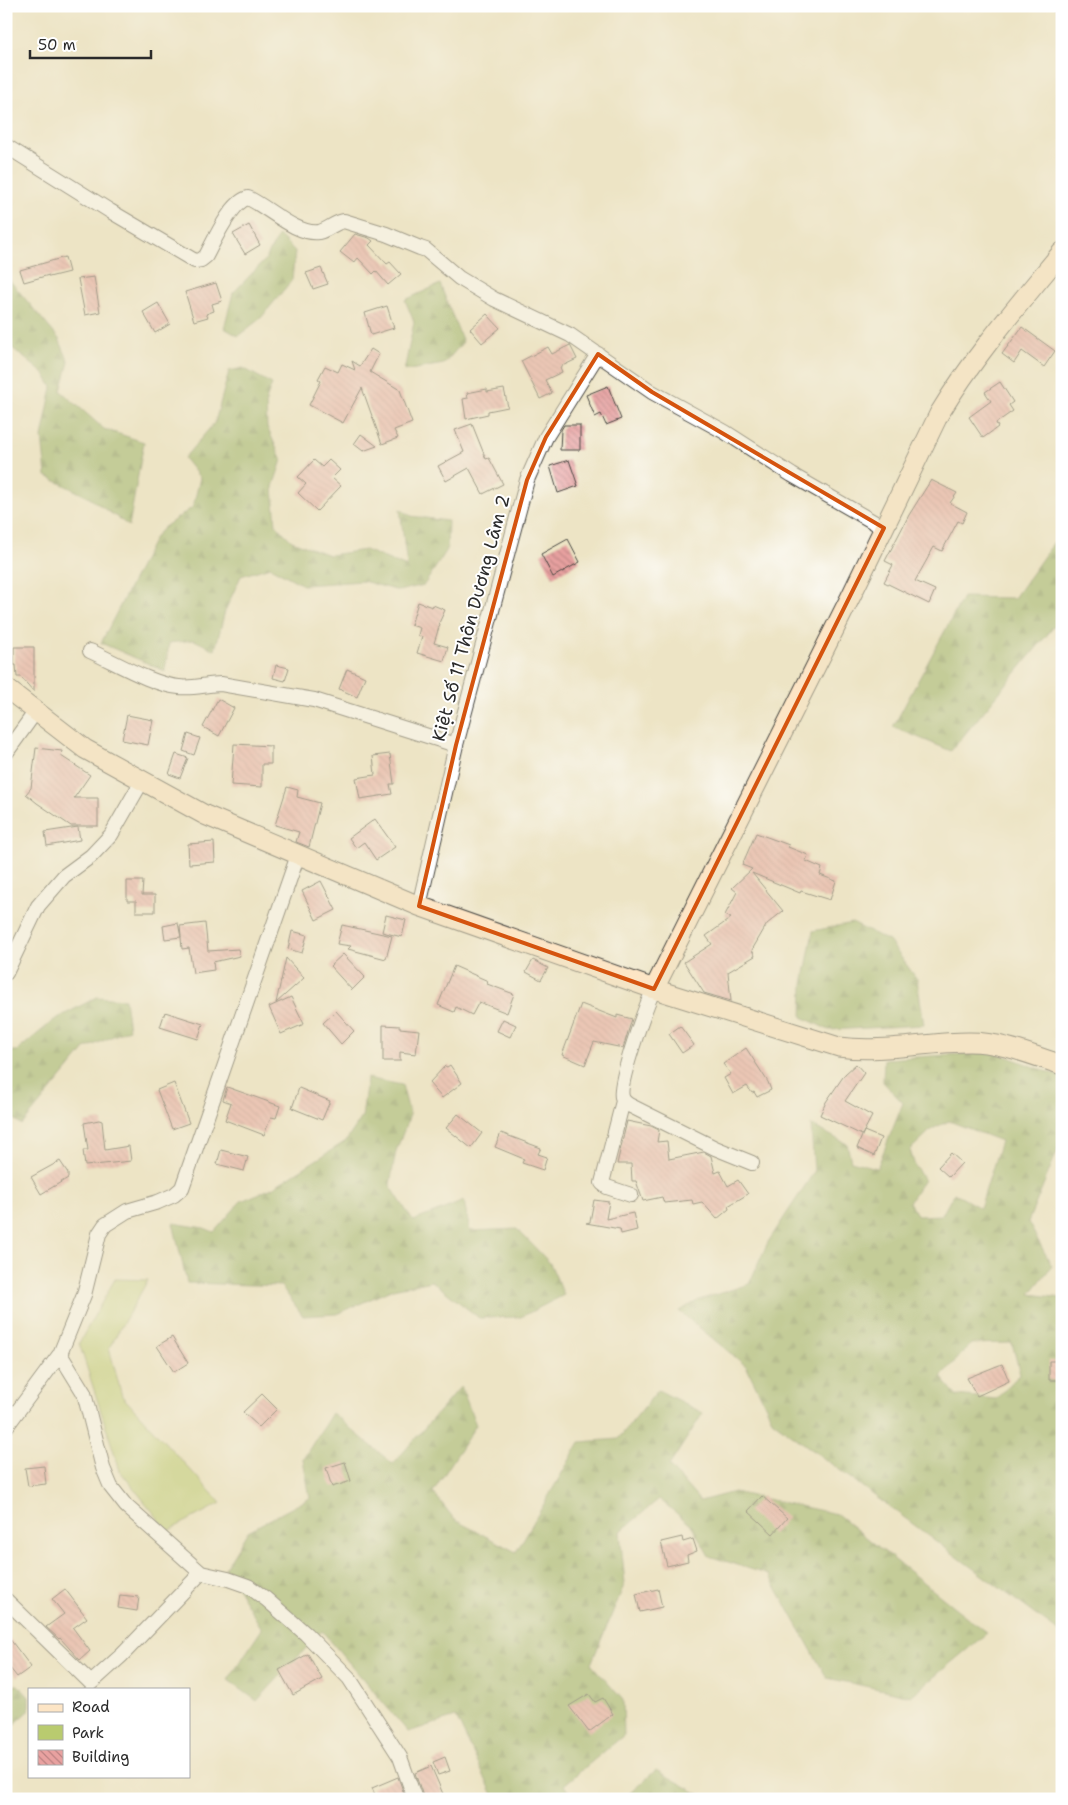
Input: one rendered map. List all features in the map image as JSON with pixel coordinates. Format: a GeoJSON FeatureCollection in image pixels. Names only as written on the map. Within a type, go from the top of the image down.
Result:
{"type":"FeatureCollection","features":[{"type":"Feature","properties":{"kind":"street"},"geometry":{"type":"LineString","coordinates":[[6,146],[195,261],[201,260],[206,256],[233,209],[240,202],[248,198],[295,226],[311,231],[324,230],[344,221],[386,234],[426,250],[459,278],[494,299],[570,335],[652,392],[725,432],[792,475],[884,528]]}},
{"type":"Feature","properties":{"kind":"street"},"geometry":{"type":"LineString","coordinates":[[631,1195],[607,1187],[602,1182],[623,1101],[621,1095],[623,1083],[642,1016],[939,414],[954,388],[977,356],[1062,252]]}},
{"type":"Feature","properties":{"kind":"street","name":"Kiệt Số 11 Thôn Dương Lâm 2"},"geometry":{"type":"LineString","coordinates":[[419,906],[456,746],[527,480],[546,437],[598,354]]}},
{"type":"Feature","properties":{"kind":"street"},"geometry":{"type":"LineString","coordinates":[[90,651],[168,686],[189,688],[222,684],[314,700],[456,746]]}},
{"type":"Feature","properties":{"kind":"street"},"geometry":{"type":"LineString","coordinates":[[6,688],[85,749],[204,814],[419,906],[654,990],[839,1046],[859,1049],[969,1042],[988,1043],[1062,1065]]}},
{"type":"Feature","properties":{"kind":"street"},"geometry":{"type":"LineString","coordinates":[[6,753],[36,711]]}},
{"type":"Feature","properties":{"kind":"street"},"geometry":{"type":"LineString","coordinates":[[6,973],[38,906],[64,876],[91,856],[111,835],[142,780]]}},
{"type":"Feature","properties":{"kind":"street"},"geometry":{"type":"LineString","coordinates":[[6,1427],[60,1354],[84,1295],[99,1234],[105,1224],[126,1211],[158,1202],[174,1195],[182,1188],[298,855]]}},
{"type":"Feature","properties":{"kind":"street"},"geometry":{"type":"LineString","coordinates":[[623,1101],[715,1148],[752,1163]]}},
{"type":"Feature","properties":{"kind":"street"},"geometry":{"type":"LineString","coordinates":[[60,1354],[84,1393],[103,1468],[112,1487],[126,1506],[201,1573],[248,1586],[306,1634],[349,1678],[400,1757],[415,1799]]}},
{"type":"Feature","properties":{"kind":"street"},"geometry":{"type":"LineString","coordinates":[[6,1600],[92,1683],[122,1655],[201,1573]]}},
{"type":"Feature","properties":{"kind":"highlighted area"},"geometry":{"type":"Polygon","coordinates":[[[598,354],[652,392],[884,528],[654,989],[419,906],[456,745],[527,480],[546,437],[598,354]]]}},
{"type":"Feature","properties":{"kind":"green space"},"geometry":{"type":"Polygon","coordinates":[[[279,235],[295,251],[292,280],[261,318],[238,336],[224,328],[233,293],[265,260],[279,235]]]}},
{"type":"Feature","properties":{"kind":"green space"},"geometry":{"type":"Polygon","coordinates":[[[6,276],[59,339],[69,362],[61,391],[104,429],[144,442],[129,526],[88,497],[46,476],[42,437],[52,387],[44,374],[11,347],[6,353],[6,276]]]}},
{"type":"Feature","properties":{"kind":"green space"},"geometry":{"type":"Polygon","coordinates":[[[440,284],[463,342],[444,364],[404,371],[414,322],[405,300],[440,284]]]}},
{"type":"Feature","properties":{"kind":"green space"},"geometry":{"type":"Polygon","coordinates":[[[243,368],[272,384],[266,400],[267,427],[282,460],[273,487],[276,525],[292,541],[329,555],[365,550],[407,567],[400,509],[411,516],[448,521],[447,550],[424,585],[399,591],[363,581],[303,585],[270,567],[241,576],[225,611],[215,650],[194,640],[169,643],[165,671],[101,643],[155,537],[163,528],[193,507],[200,478],[184,458],[215,422],[229,371],[243,368]]]}},
{"type":"Feature","properties":{"kind":"green space"},"geometry":{"type":"Polygon","coordinates":[[[1054,542],[1062,546],[1062,617],[951,751],[893,727],[963,597],[1014,598],[1054,542]]]}},
{"type":"Feature","properties":{"kind":"green space"},"geometry":{"type":"Polygon","coordinates":[[[852,923],[889,941],[917,979],[924,1025],[829,1030],[802,1017],[803,984],[813,931],[852,923]]]}},
{"type":"Feature","properties":{"kind":"green space"},"geometry":{"type":"Polygon","coordinates":[[[97,997],[125,999],[129,1029],[85,1049],[22,1125],[6,1113],[6,1051],[17,1051],[54,1020],[97,997]]]}},
{"type":"Feature","properties":{"kind":"green space"},"geometry":{"type":"Polygon","coordinates":[[[994,1052],[1062,1077],[1062,1128],[1059,1147],[1028,1222],[1052,1266],[1030,1294],[1062,1298],[1062,1634],[773,1421],[746,1366],[679,1311],[699,1300],[749,1284],[768,1242],[814,1172],[811,1125],[847,1144],[851,1161],[877,1168],[903,1103],[883,1082],[884,1059],[994,1052]],[[949,1121],[932,1129],[910,1150],[915,1166],[924,1180],[909,1202],[918,1216],[942,1215],[954,1193],[980,1208],[1001,1141],[949,1121]],[[1012,1343],[971,1344],[941,1377],[956,1395],[996,1399],[1020,1374],[1012,1343]]]}},
{"type":"Feature","properties":{"kind":"green space"},"geometry":{"type":"Polygon","coordinates":[[[367,1078],[402,1085],[410,1115],[396,1151],[390,1185],[413,1221],[464,1201],[470,1231],[517,1229],[550,1263],[564,1295],[521,1317],[479,1318],[432,1281],[393,1289],[337,1314],[303,1316],[281,1286],[187,1283],[173,1223],[204,1228],[214,1232],[241,1201],[272,1188],[346,1141],[362,1117],[367,1078]]]}},
{"type":"Feature","properties":{"kind":"green space"},"geometry":{"type":"Polygon","coordinates":[[[115,1279],[148,1280],[109,1348],[122,1396],[221,1503],[168,1531],[120,1471],[79,1343],[115,1279]]]}},
{"type":"Feature","properties":{"kind":"green space"},"geometry":{"type":"Polygon","coordinates":[[[461,1386],[476,1425],[433,1492],[455,1520],[516,1552],[580,1442],[618,1439],[658,1390],[703,1413],[669,1466],[700,1501],[734,1492],[837,1514],[987,1633],[911,1696],[827,1678],[769,1575],[709,1556],[692,1526],[659,1499],[620,1532],[625,1583],[591,1664],[623,1700],[624,1735],[564,1785],[573,1799],[495,1799],[456,1717],[408,1732],[322,1631],[257,1701],[228,1680],[262,1629],[225,1568],[248,1531],[310,1498],[303,1459],[332,1413],[393,1464],[461,1386]]]}},
{"type":"Feature","properties":{"kind":"green space"},"geometry":{"type":"Polygon","coordinates":[[[6,1685],[18,1685],[28,1696],[28,1712],[6,1732],[6,1685]]]}},
{"type":"Feature","properties":{"kind":"green space"},"geometry":{"type":"Polygon","coordinates":[[[656,1770],[708,1799],[623,1799],[656,1770]]]}},
{"type":"Feature","properties":{"kind":"building"},"geometry":{"type":"Polygon","coordinates":[[[249,225],[260,245],[245,254],[233,234],[249,225]]]}},
{"type":"Feature","properties":{"kind":"building"},"geometry":{"type":"Polygon","coordinates":[[[355,234],[373,241],[369,245],[387,264],[390,262],[401,274],[388,285],[376,271],[373,274],[358,258],[354,263],[340,252],[355,234]]]}},
{"type":"Feature","properties":{"kind":"building"},"geometry":{"type":"Polygon","coordinates":[[[65,257],[69,272],[24,282],[20,270],[65,257]]]}},
{"type":"Feature","properties":{"kind":"building"},"geometry":{"type":"Polygon","coordinates":[[[321,268],[328,284],[313,289],[306,273],[321,268]]]}},
{"type":"Feature","properties":{"kind":"building"},"geometry":{"type":"Polygon","coordinates":[[[94,277],[100,312],[85,315],[78,279],[94,277]]]}},
{"type":"Feature","properties":{"kind":"building"},"geometry":{"type":"Polygon","coordinates":[[[216,283],[222,301],[212,304],[214,311],[206,314],[208,317],[194,321],[185,292],[216,283]]]}},
{"type":"Feature","properties":{"kind":"building"},"geometry":{"type":"Polygon","coordinates":[[[158,303],[170,324],[155,333],[143,312],[158,303]]]}},
{"type":"Feature","properties":{"kind":"building"},"geometry":{"type":"Polygon","coordinates":[[[387,306],[394,328],[371,335],[365,313],[387,306]]]}},
{"type":"Feature","properties":{"kind":"building"},"geometry":{"type":"Polygon","coordinates":[[[487,314],[500,328],[482,343],[470,329],[487,314]]]}},
{"type":"Feature","properties":{"kind":"building"},"geometry":{"type":"Polygon","coordinates":[[[1022,327],[1055,351],[1044,367],[1022,351],[1014,363],[1002,354],[1022,327]]]}},
{"type":"Feature","properties":{"kind":"building"},"geometry":{"type":"Polygon","coordinates":[[[570,345],[577,359],[560,367],[562,372],[545,380],[552,393],[540,399],[521,361],[548,347],[552,354],[570,345]]]}},
{"type":"Feature","properties":{"kind":"building"},"geometry":{"type":"Polygon","coordinates":[[[371,349],[379,354],[370,372],[400,390],[412,423],[394,430],[398,438],[382,444],[362,388],[343,423],[309,405],[321,381],[318,379],[325,366],[338,372],[342,364],[355,370],[352,361],[360,366],[371,349]]]}},
{"type":"Feature","properties":{"kind":"building"},"geometry":{"type":"Polygon","coordinates":[[[1000,382],[1013,402],[1009,405],[1013,411],[996,423],[998,427],[983,438],[969,417],[991,401],[985,392],[1000,382]]]}},
{"type":"Feature","properties":{"kind":"building"},"geometry":{"type":"Polygon","coordinates":[[[608,386],[621,419],[606,425],[601,414],[595,417],[586,395],[608,386]]]}},
{"type":"Feature","properties":{"kind":"building"},"geometry":{"type":"Polygon","coordinates":[[[487,389],[487,392],[504,389],[508,407],[488,411],[488,414],[466,419],[463,399],[468,398],[467,393],[487,389]]]}},
{"type":"Feature","properties":{"kind":"building"},"geometry":{"type":"Polygon","coordinates":[[[472,424],[486,459],[489,458],[503,484],[483,494],[469,468],[446,481],[438,466],[464,452],[455,430],[472,424]]]}},
{"type":"Feature","properties":{"kind":"building"},"geometry":{"type":"Polygon","coordinates":[[[564,425],[580,425],[580,450],[560,450],[561,430],[564,425]]]}},
{"type":"Feature","properties":{"kind":"building"},"geometry":{"type":"Polygon","coordinates":[[[361,434],[377,446],[363,451],[354,444],[361,434]]]}},
{"type":"Feature","properties":{"kind":"building"},"geometry":{"type":"Polygon","coordinates":[[[314,460],[322,467],[329,460],[340,470],[332,478],[341,486],[317,511],[298,493],[306,484],[298,477],[314,460]]]}},
{"type":"Feature","properties":{"kind":"building"},"geometry":{"type":"Polygon","coordinates":[[[569,460],[578,486],[558,493],[550,466],[569,460]]]}},
{"type":"Feature","properties":{"kind":"building"},"geometry":{"type":"Polygon","coordinates":[[[931,480],[957,493],[950,503],[967,512],[962,523],[958,521],[942,551],[934,547],[915,581],[935,590],[929,604],[884,582],[893,565],[885,561],[909,515],[931,480]]]}},
{"type":"Feature","properties":{"kind":"building"},"geometry":{"type":"Polygon","coordinates":[[[568,539],[580,562],[553,577],[541,554],[568,539]]]}},
{"type":"Feature","properties":{"kind":"building"},"geometry":{"type":"Polygon","coordinates":[[[418,602],[445,610],[439,623],[434,643],[448,647],[444,661],[417,653],[422,637],[418,635],[420,628],[411,625],[418,602]]]}},
{"type":"Feature","properties":{"kind":"building"},"geometry":{"type":"Polygon","coordinates":[[[14,647],[34,647],[34,692],[21,677],[17,677],[16,665],[14,665],[14,647]]]}},
{"type":"Feature","properties":{"kind":"building"},"geometry":{"type":"Polygon","coordinates":[[[276,665],[289,668],[285,681],[273,678],[276,665]]]}},
{"type":"Feature","properties":{"kind":"building"},"geometry":{"type":"Polygon","coordinates":[[[347,669],[365,677],[357,697],[339,689],[347,669]]]}},
{"type":"Feature","properties":{"kind":"building"},"geometry":{"type":"Polygon","coordinates":[[[218,699],[234,708],[219,736],[203,727],[218,699]]]}},
{"type":"Feature","properties":{"kind":"building"},"geometry":{"type":"Polygon","coordinates":[[[127,715],[153,720],[148,745],[122,740],[127,715]]]}},
{"type":"Feature","properties":{"kind":"building"},"geometry":{"type":"Polygon","coordinates":[[[188,734],[200,738],[194,755],[183,751],[188,734]]]}},
{"type":"Feature","properties":{"kind":"building"},"geometry":{"type":"Polygon","coordinates":[[[234,744],[271,746],[271,764],[262,764],[262,787],[231,785],[234,744]]]}},
{"type":"Feature","properties":{"kind":"building"},"geometry":{"type":"Polygon","coordinates":[[[36,748],[62,751],[61,756],[90,775],[74,798],[98,798],[98,826],[71,826],[26,794],[31,788],[36,748]]]}},
{"type":"Feature","properties":{"kind":"building"},"geometry":{"type":"Polygon","coordinates":[[[176,754],[188,758],[180,778],[169,774],[176,754]]]}},
{"type":"Feature","properties":{"kind":"building"},"geometry":{"type":"Polygon","coordinates":[[[390,754],[394,784],[390,784],[392,794],[360,799],[356,778],[375,775],[373,756],[390,754]]]}},
{"type":"Feature","properties":{"kind":"building"},"geometry":{"type":"Polygon","coordinates":[[[287,787],[298,790],[297,797],[320,803],[309,847],[296,842],[299,832],[275,825],[287,787]]]}},
{"type":"Feature","properties":{"kind":"building"},"geometry":{"type":"Polygon","coordinates":[[[375,819],[395,847],[376,860],[364,842],[356,848],[349,838],[375,819]]]}},
{"type":"Feature","properties":{"kind":"building"},"geometry":{"type":"Polygon","coordinates":[[[78,827],[80,840],[47,846],[45,832],[78,827]]]}},
{"type":"Feature","properties":{"kind":"building"},"geometry":{"type":"Polygon","coordinates":[[[756,833],[789,845],[788,847],[808,855],[806,861],[822,868],[820,875],[836,881],[830,900],[801,891],[800,893],[752,873],[783,911],[767,924],[752,950],[755,956],[728,972],[731,1001],[704,993],[684,962],[712,944],[706,936],[731,918],[725,915],[737,892],[732,888],[752,869],[742,865],[756,833]]]}},
{"type":"Feature","properties":{"kind":"building"},"geometry":{"type":"Polygon","coordinates":[[[214,842],[215,862],[189,864],[188,844],[214,842]]]}},
{"type":"Feature","properties":{"kind":"building"},"geometry":{"type":"Polygon","coordinates":[[[127,881],[143,881],[142,895],[155,895],[155,912],[136,912],[136,901],[127,901],[127,881]]]}},
{"type":"Feature","properties":{"kind":"building"},"geometry":{"type":"Polygon","coordinates":[[[321,881],[336,910],[316,920],[302,891],[321,881]]]}},
{"type":"Feature","properties":{"kind":"building"},"geometry":{"type":"Polygon","coordinates":[[[386,915],[406,920],[402,937],[382,932],[386,915]]]}},
{"type":"Feature","properties":{"kind":"building"},"geometry":{"type":"Polygon","coordinates":[[[178,923],[181,937],[165,939],[163,926],[178,923]]]}},
{"type":"Feature","properties":{"kind":"building"},"geometry":{"type":"Polygon","coordinates":[[[205,923],[208,951],[238,949],[240,956],[213,962],[214,970],[193,973],[189,948],[182,949],[180,926],[205,923]]]}},
{"type":"Feature","properties":{"kind":"building"},"geometry":{"type":"Polygon","coordinates":[[[342,925],[392,936],[386,959],[348,949],[351,946],[337,944],[342,925]]]}},
{"type":"Feature","properties":{"kind":"building"},"geometry":{"type":"Polygon","coordinates":[[[292,931],[307,935],[302,953],[288,949],[292,931]]]}},
{"type":"Feature","properties":{"kind":"building"},"geometry":{"type":"Polygon","coordinates":[[[343,954],[365,977],[352,990],[330,966],[343,954]]]}},
{"type":"Feature","properties":{"kind":"building"},"geometry":{"type":"Polygon","coordinates":[[[286,958],[304,978],[276,1003],[286,958]]]}},
{"type":"Feature","properties":{"kind":"building"},"geometry":{"type":"Polygon","coordinates":[[[533,960],[548,968],[541,980],[526,972],[533,960]]]}},
{"type":"Feature","properties":{"kind":"building"},"geometry":{"type":"Polygon","coordinates":[[[454,966],[488,981],[487,984],[514,994],[507,1013],[479,1002],[472,1015],[456,1007],[454,1012],[438,1005],[454,966]]]}},
{"type":"Feature","properties":{"kind":"building"},"geometry":{"type":"Polygon","coordinates":[[[291,997],[304,1024],[281,1034],[269,1007],[291,997]]]}},
{"type":"Feature","properties":{"kind":"building"},"geometry":{"type":"Polygon","coordinates":[[[581,1004],[617,1018],[617,1015],[632,1019],[623,1048],[594,1042],[585,1065],[562,1055],[581,1004]]]}},
{"type":"Feature","properties":{"kind":"building"},"geometry":{"type":"Polygon","coordinates":[[[336,1011],[354,1031],[341,1044],[323,1023],[336,1011]]]}},
{"type":"Feature","properties":{"kind":"building"},"geometry":{"type":"Polygon","coordinates":[[[165,1012],[203,1024],[198,1039],[160,1027],[165,1012]]]}},
{"type":"Feature","properties":{"kind":"building"},"geometry":{"type":"Polygon","coordinates":[[[503,1019],[516,1025],[510,1037],[497,1031],[503,1019]]]}},
{"type":"Feature","properties":{"kind":"building"},"geometry":{"type":"Polygon","coordinates":[[[383,1025],[419,1030],[416,1054],[400,1052],[400,1061],[383,1061],[383,1025]]]}},
{"type":"Feature","properties":{"kind":"building"},"geometry":{"type":"Polygon","coordinates":[[[680,1026],[694,1045],[682,1053],[669,1034],[680,1026]]]}},
{"type":"Feature","properties":{"kind":"building"},"geometry":{"type":"Polygon","coordinates":[[[746,1048],[768,1082],[771,1090],[757,1097],[747,1086],[733,1094],[724,1078],[731,1074],[723,1064],[746,1048]]]}},
{"type":"Feature","properties":{"kind":"building"},"geometry":{"type":"Polygon","coordinates":[[[856,1064],[864,1073],[845,1101],[872,1116],[862,1135],[820,1115],[826,1102],[845,1074],[856,1064]]]}},
{"type":"Feature","properties":{"kind":"building"},"geometry":{"type":"Polygon","coordinates":[[[450,1065],[462,1083],[442,1098],[429,1083],[445,1066],[450,1065]]]}},
{"type":"Feature","properties":{"kind":"building"},"geometry":{"type":"Polygon","coordinates":[[[174,1083],[189,1123],[172,1129],[157,1090],[174,1083]]]}},
{"type":"Feature","properties":{"kind":"building"},"geometry":{"type":"Polygon","coordinates":[[[227,1087],[280,1106],[276,1118],[271,1117],[264,1135],[225,1120],[231,1103],[223,1100],[227,1087]]]}},
{"type":"Feature","properties":{"kind":"building"},"geometry":{"type":"Polygon","coordinates":[[[299,1088],[330,1101],[322,1120],[292,1108],[299,1088]]]}},
{"type":"Feature","properties":{"kind":"building"},"geometry":{"type":"Polygon","coordinates":[[[458,1114],[482,1133],[471,1148],[446,1128],[458,1114]]]}},
{"type":"Feature","properties":{"kind":"building"},"geometry":{"type":"Polygon","coordinates":[[[102,1121],[105,1150],[129,1146],[131,1161],[85,1166],[83,1150],[88,1150],[84,1123],[102,1121]]]}},
{"type":"Feature","properties":{"kind":"building"},"geometry":{"type":"Polygon","coordinates":[[[627,1121],[651,1126],[659,1130],[657,1142],[667,1141],[669,1159],[704,1152],[711,1156],[715,1173],[720,1171],[728,1186],[738,1180],[748,1194],[728,1206],[729,1209],[717,1219],[702,1202],[693,1204],[692,1200],[664,1203],[662,1197],[643,1201],[636,1181],[632,1181],[631,1164],[617,1164],[627,1121]]]}},
{"type":"Feature","properties":{"kind":"building"},"geometry":{"type":"Polygon","coordinates":[[[864,1131],[881,1138],[874,1156],[857,1148],[864,1131]]]}},
{"type":"Feature","properties":{"kind":"building"},"geometry":{"type":"Polygon","coordinates":[[[501,1133],[541,1148],[538,1154],[547,1157],[543,1170],[522,1163],[524,1159],[495,1147],[501,1133]]]}},
{"type":"Feature","properties":{"kind":"building"},"geometry":{"type":"Polygon","coordinates":[[[221,1150],[248,1157],[244,1171],[217,1164],[221,1150]]]}},
{"type":"Feature","properties":{"kind":"building"},"geometry":{"type":"Polygon","coordinates":[[[951,1153],[962,1163],[949,1177],[938,1167],[951,1153]]]}},
{"type":"Feature","properties":{"kind":"building"},"geometry":{"type":"Polygon","coordinates":[[[60,1161],[68,1173],[68,1178],[41,1194],[31,1177],[60,1161]]]}},
{"type":"Feature","properties":{"kind":"building"},"geometry":{"type":"Polygon","coordinates":[[[594,1200],[609,1202],[606,1219],[633,1213],[637,1230],[621,1234],[620,1229],[586,1223],[590,1222],[594,1200]]]}},
{"type":"Feature","properties":{"kind":"building"},"geometry":{"type":"Polygon","coordinates":[[[172,1337],[188,1363],[174,1372],[157,1346],[172,1337]]]}},
{"type":"Feature","properties":{"kind":"building"},"geometry":{"type":"Polygon","coordinates":[[[1049,1361],[1062,1361],[1062,1380],[1049,1380],[1049,1361]]]}},
{"type":"Feature","properties":{"kind":"building"},"geometry":{"type":"Polygon","coordinates":[[[1002,1364],[1009,1381],[977,1396],[967,1378],[1002,1364]]]}},
{"type":"Feature","properties":{"kind":"building"},"geometry":{"type":"Polygon","coordinates":[[[262,1394],[277,1409],[259,1427],[243,1412],[262,1394]]]}},
{"type":"Feature","properties":{"kind":"building"},"geometry":{"type":"Polygon","coordinates":[[[345,1462],[351,1481],[332,1487],[326,1468],[345,1462]]]}},
{"type":"Feature","properties":{"kind":"building"},"geometry":{"type":"Polygon","coordinates":[[[44,1466],[46,1484],[28,1486],[25,1468],[44,1466]]]}},
{"type":"Feature","properties":{"kind":"building"},"geometry":{"type":"Polygon","coordinates":[[[762,1496],[787,1518],[773,1534],[748,1511],[762,1496]]]}},
{"type":"Feature","properties":{"kind":"building"},"geometry":{"type":"Polygon","coordinates":[[[682,1537],[683,1542],[693,1539],[697,1551],[687,1555],[688,1561],[667,1566],[661,1542],[682,1537]]]}},
{"type":"Feature","properties":{"kind":"building"},"geometry":{"type":"Polygon","coordinates":[[[65,1589],[87,1618],[73,1628],[90,1651],[80,1660],[60,1638],[46,1627],[64,1614],[52,1599],[65,1589]]]}},
{"type":"Feature","properties":{"kind":"building"},"geometry":{"type":"Polygon","coordinates":[[[658,1589],[662,1607],[640,1612],[636,1594],[658,1589]]]}},
{"type":"Feature","properties":{"kind":"building"},"geometry":{"type":"Polygon","coordinates":[[[120,1595],[139,1597],[137,1611],[118,1608],[120,1595]]]}},
{"type":"Feature","properties":{"kind":"building"},"geometry":{"type":"Polygon","coordinates":[[[6,1634],[31,1667],[17,1677],[6,1663],[6,1634]]]}},
{"type":"Feature","properties":{"kind":"building"},"geometry":{"type":"Polygon","coordinates":[[[308,1654],[322,1679],[293,1695],[279,1670],[308,1654]]]}},
{"type":"Feature","properties":{"kind":"building"},"geometry":{"type":"Polygon","coordinates":[[[589,1694],[595,1702],[603,1698],[613,1714],[589,1732],[569,1706],[589,1694]]]}},
{"type":"Feature","properties":{"kind":"building"},"geometry":{"type":"Polygon","coordinates":[[[445,1757],[450,1771],[438,1775],[433,1762],[445,1757]]]}},
{"type":"Feature","properties":{"kind":"building"},"geometry":{"type":"Polygon","coordinates":[[[431,1766],[443,1794],[431,1799],[424,1799],[415,1773],[431,1766]]]}},
{"type":"Feature","properties":{"kind":"building"},"geometry":{"type":"Polygon","coordinates":[[[398,1777],[406,1799],[377,1799],[372,1788],[398,1777]]]}}]}
